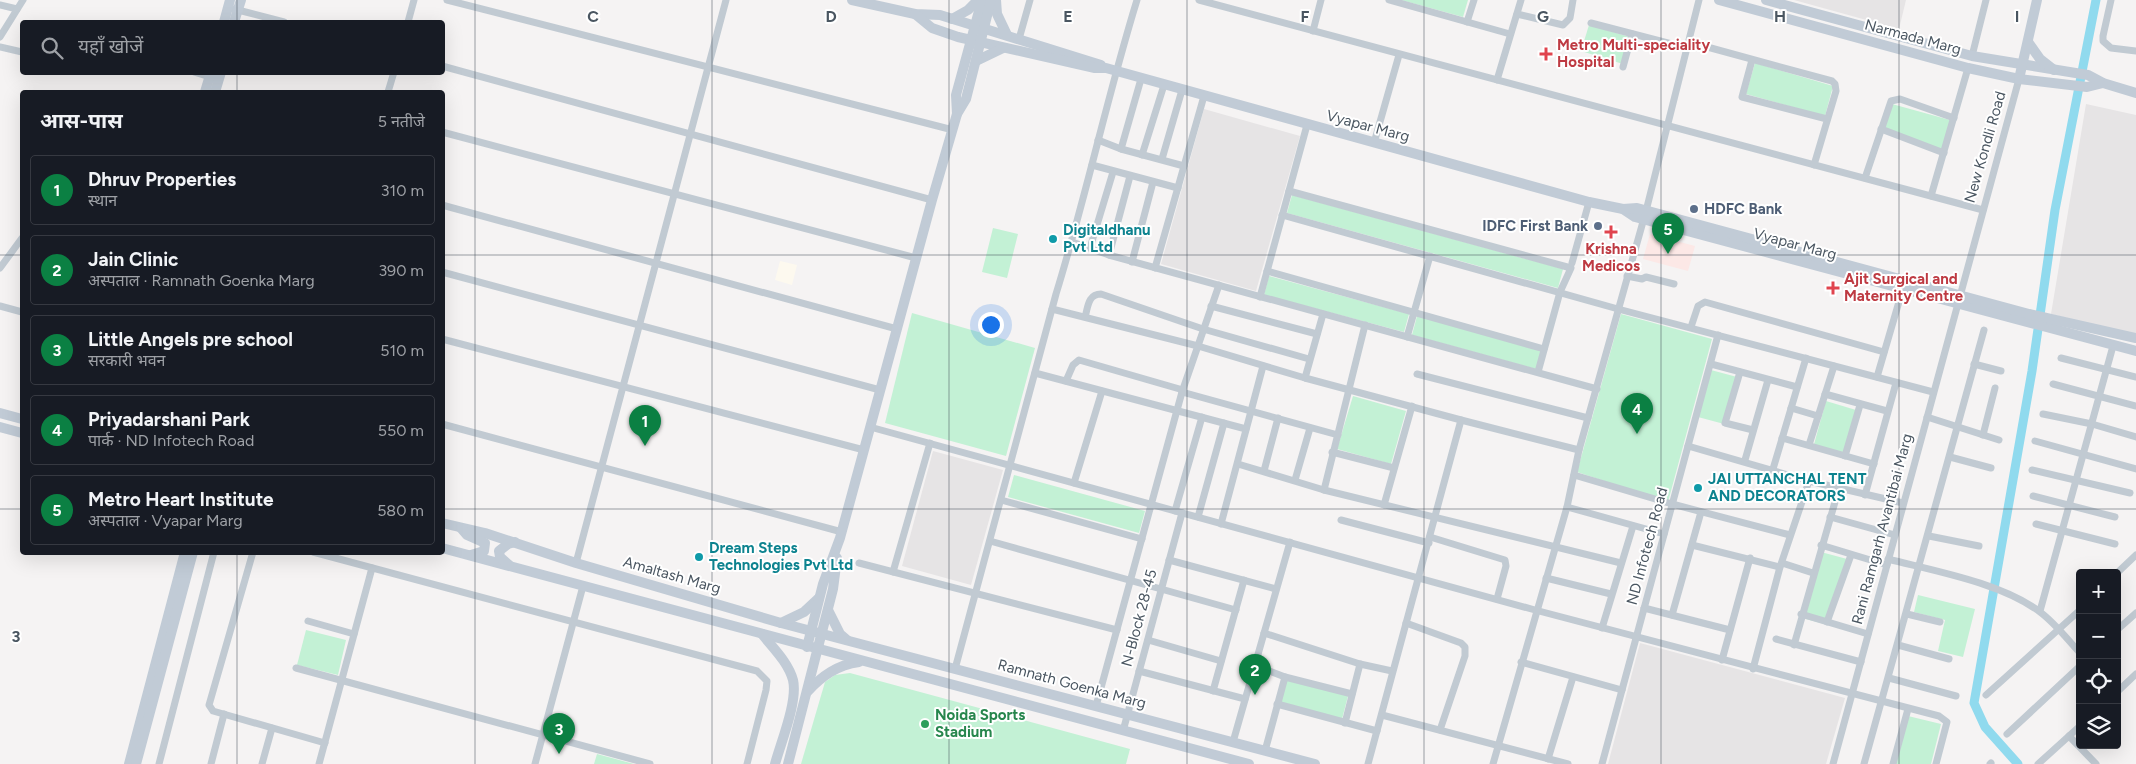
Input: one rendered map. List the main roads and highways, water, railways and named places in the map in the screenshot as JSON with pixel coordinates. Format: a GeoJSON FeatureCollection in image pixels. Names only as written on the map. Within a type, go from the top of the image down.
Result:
{"type":"FeatureCollection","features":[{"type":"Feature","properties":{"kind":"waterway"},"geometry":{"type":"LineString","coordinates":[[2018,764],[1985,727],[1974,703],[2032,371],[2055,210],[2096,0]]}},
{"type":"Feature","properties":{"kind":"place","name":"Metro Multi-speciality Hospital"},"geometry":{"type":"Point","coordinates":[1546,54]}},
{"type":"Feature","properties":{"kind":"place","name":"HDFC Bank"},"geometry":{"type":"Point","coordinates":[1694,209]}},
{"type":"Feature","properties":{"kind":"place","name":"IDFC First Bank"},"geometry":{"type":"Point","coordinates":[1598,226]}},
{"type":"Feature","properties":{"kind":"place","name":"Krishna Medicos"},"geometry":{"type":"Point","coordinates":[1611,232]}},
{"type":"Feature","properties":{"kind":"place","name":"Digitaldhanu Pvt Ltd"},"geometry":{"type":"Point","coordinates":[1053,239]}},
{"type":"Feature","properties":{"kind":"place","name":"Metro Heart Institute"},"geometry":{"type":"Point","coordinates":[1668,254]}},
{"type":"Feature","properties":{"kind":"place","name":"Ajit Surgical and Maternity Centre"},"geometry":{"type":"Point","coordinates":[1833,288]}},
{"type":"Feature","properties":{"kind":"place","name":"Priyadarshani Park"},"geometry":{"type":"Point","coordinates":[1637,434]}},
{"type":"Feature","properties":{"kind":"place","name":"Dhruv Properties"},"geometry":{"type":"Point","coordinates":[645,446]}},
{"type":"Feature","properties":{"kind":"place","name":"JAI UTTANCHAL TENT AND DECORATORS"},"geometry":{"type":"Point","coordinates":[1698,488]}},
{"type":"Feature","properties":{"kind":"place","name":"Dream Steps Technologies Pvt Ltd"},"geometry":{"type":"Point","coordinates":[699,557]}},
{"type":"Feature","properties":{"kind":"place","name":"Jain Clinic"},"geometry":{"type":"Point","coordinates":[1255,695]}},
{"type":"Feature","properties":{"kind":"place","name":"Noida Sports Stadium"},"geometry":{"type":"Point","coordinates":[925,724]}},
{"type":"Feature","properties":{"kind":"place","name":"Little Angels pre school"},"geometry":{"type":"Point","coordinates":[559,754]}}]}
